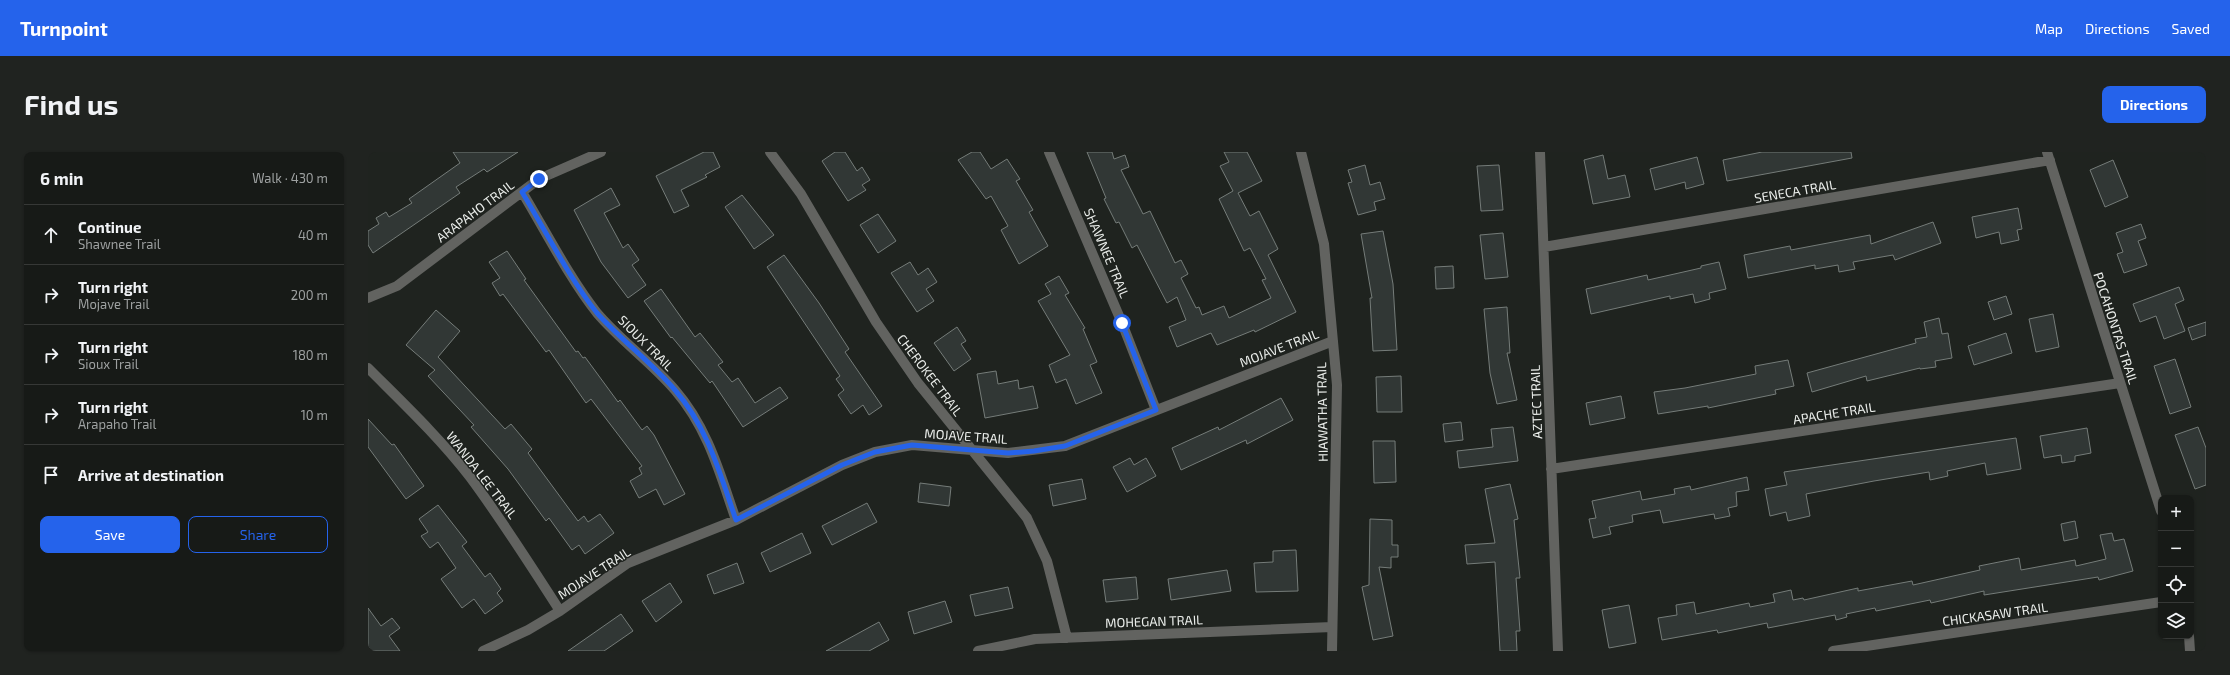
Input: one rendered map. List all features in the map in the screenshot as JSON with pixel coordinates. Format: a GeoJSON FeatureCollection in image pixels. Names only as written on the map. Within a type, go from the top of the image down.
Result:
{"type":"FeatureCollection","features":[{"type":"Feature","properties":{"kind":"street","name":"ARAPAHO TRAIL"},"geometry":{"type":"LineString","coordinates":[[368,298],[397,286],[539,179],[602,152]]}},
{"type":"Feature","properties":{"kind":"street","name":"CHEROKEE TRAIL"},"geometry":{"type":"LineString","coordinates":[[770,152],[801,194],[876,322],[918,383],[1027,518],[1037,536],[1047,561],[1066,638]]}},
{"type":"Feature","properties":{"kind":"street","name":"SHAWNEE TRAIL"},"geometry":{"type":"LineString","coordinates":[[1049,152],[1122,323],[1156,410]]}},
{"type":"Feature","properties":{"kind":"street","name":"HIAWATHA TRAIL"},"geometry":{"type":"LineString","coordinates":[[1301,152],[1324,244],[1337,385],[1332,651]]}},
{"type":"Feature","properties":{"kind":"street","name":"AZTEC TRAIL"},"geometry":{"type":"LineString","coordinates":[[1540,152],[1558,651]]}},
{"type":"Feature","properties":{"kind":"street","name":"SENECA TRAIL"},"geometry":{"type":"LineString","coordinates":[[1544,247],[2048,156]]}},
{"type":"Feature","properties":{"kind":"street","name":"POCAHONTAS TRAIL"},"geometry":{"type":"LineString","coordinates":[[2048,156],[2158,502]]}},
{"type":"Feature","properties":{"kind":"street","name":"SIOUX TRAIL"},"geometry":{"type":"LineString","coordinates":[[522,192],[585,296],[598,313],[675,390],[697,420],[712,449],[736,520]]}},
{"type":"Feature","properties":{"kind":"street","name":"MOJAVE TRAIL"},"geometry":{"type":"LineString","coordinates":[[483,651],[528,630],[560,611],[628,563],[736,520],[842,465],[875,452],[912,445],[1008,453],[1065,446],[1333,341]]}},
{"type":"Feature","properties":{"kind":"street","name":"WANDA LEE TRAIL"},"geometry":{"type":"LineString","coordinates":[[368,368],[436,438],[469,476],[508,530],[560,611]]}},
{"type":"Feature","properties":{"kind":"street","name":"APACHE TRAIL"},"geometry":{"type":"LineString","coordinates":[[1551,469],[2120,383]]}},
{"type":"Feature","properties":{"kind":"street","name":"CHICKASAW TRAIL"},"geometry":{"type":"LineString","coordinates":[[1833,651],[2158,602]]}},
{"type":"Feature","properties":{"kind":"street","name":"MOHEGAN TRAIL"},"geometry":{"type":"LineString","coordinates":[[978,651],[1035,639],[1332,627]]}},
{"type":"Feature","properties":{"kind":"street"},"geometry":{"type":"LineString","coordinates":[[2189,639],[2190,651]]}},
{"type":"Feature","properties":{"kind":"building"},"geometry":{"type":"Polygon","coordinates":[[[453,152],[518,152],[487,172],[484,169],[456,187],[460,193],[373,253],[368,245],[368,231],[379,224],[376,218],[386,212],[389,217],[412,203],[409,199],[460,163],[453,152]]]}},
{"type":"Feature","properties":{"kind":"building"},"geometry":{"type":"Polygon","coordinates":[[[704,152],[713,152],[720,167],[705,175],[707,177],[681,190],[689,206],[674,213],[656,176],[704,152]]]}},
{"type":"Feature","properties":{"kind":"building"},"geometry":{"type":"Polygon","coordinates":[[[835,152],[845,152],[857,171],[862,167],[870,180],[862,185],[866,190],[848,201],[822,161],[835,152]]]}},
{"type":"Feature","properties":{"kind":"building"},"geometry":{"type":"Polygon","coordinates":[[[972,152],[980,152],[991,169],[1007,159],[1020,179],[1016,181],[1033,210],[1029,212],[1048,246],[1019,264],[1001,230],[1008,226],[991,196],[986,199],[958,160],[972,152]]]}},
{"type":"Feature","properties":{"kind":"building"},"geometry":{"type":"Polygon","coordinates":[[[1087,152],[1112,152],[1114,159],[1125,155],[1129,167],[1121,170],[1143,214],[1150,211],[1175,263],[1181,260],[1188,274],[1181,278],[1196,308],[1199,307],[1202,315],[1224,306],[1229,318],[1271,298],[1262,280],[1266,279],[1250,248],[1244,251],[1219,199],[1233,191],[1220,166],[1229,162],[1224,152],[1247,152],[1262,181],[1238,193],[1250,216],[1259,211],[1278,249],[1268,255],[1296,312],[1255,332],[1254,330],[1217,345],[1211,333],[1177,347],[1169,327],[1186,320],[1177,297],[1167,303],[1137,245],[1132,248],[1119,222],[1116,223],[1104,199],[1106,198],[1087,152]]]}},
{"type":"Feature","properties":{"kind":"building"},"geometry":{"type":"Polygon","coordinates":[[[1762,152],[1851,152],[1852,158],[1727,181],[1723,160],[1762,152]]]}},
{"type":"Feature","properties":{"kind":"building"},"geometry":{"type":"Polygon","coordinates":[[[1603,155],[1608,179],[1625,175],[1630,197],[1593,204],[1584,160],[1603,155]]]}},
{"type":"Feature","properties":{"kind":"building"},"geometry":{"type":"Polygon","coordinates":[[[1697,157],[1704,184],[1686,189],[1685,182],[1655,190],[1650,169],[1697,157]]]}},
{"type":"Feature","properties":{"kind":"building"},"geometry":{"type":"Polygon","coordinates":[[[2113,160],[2128,197],[2105,207],[2090,170],[2113,160]]]}},
{"type":"Feature","properties":{"kind":"building"},"geometry":{"type":"Polygon","coordinates":[[[1365,165],[1370,185],[1380,182],[1385,199],[1374,202],[1376,210],[1358,215],[1348,183],[1352,182],[1348,170],[1365,165]]]}},
{"type":"Feature","properties":{"kind":"building"},"geometry":{"type":"Polygon","coordinates":[[[1499,165],[1503,210],[1481,211],[1477,166],[1499,165]]]}},
{"type":"Feature","properties":{"kind":"building"},"geometry":{"type":"Polygon","coordinates":[[[611,188],[620,205],[604,213],[623,248],[628,244],[639,260],[632,265],[646,285],[628,298],[601,262],[574,210],[611,188]]]}},
{"type":"Feature","properties":{"kind":"building"},"geometry":{"type":"Polygon","coordinates":[[[742,195],[774,235],[754,249],[725,207],[742,195]]]}},
{"type":"Feature","properties":{"kind":"building"},"geometry":{"type":"Polygon","coordinates":[[[2018,208],[2022,229],[2017,230],[2019,240],[2001,244],[1999,232],[1976,238],[1972,217],[2018,208]]]}},
{"type":"Feature","properties":{"kind":"building"},"geometry":{"type":"Polygon","coordinates":[[[878,214],[896,241],[878,253],[860,225],[878,214]]]}},
{"type":"Feature","properties":{"kind":"building"},"geometry":{"type":"Polygon","coordinates":[[[1933,222],[1941,243],[1895,260],[1893,255],[1853,262],[1855,269],[1839,272],[1838,265],[1815,269],[1815,265],[1748,278],[1744,255],[1790,246],[1791,250],[1870,235],[1871,244],[1933,222]]]}},
{"type":"Feature","properties":{"kind":"building"},"geometry":{"type":"Polygon","coordinates":[[[2141,224],[2146,238],[2138,241],[2147,265],[2124,273],[2117,254],[2123,252],[2116,233],[2141,224]]]}},
{"type":"Feature","properties":{"kind":"building"},"geometry":{"type":"Polygon","coordinates":[[[1383,231],[1393,284],[1397,350],[1373,351],[1370,298],[1372,298],[1361,234],[1383,231]]]}},
{"type":"Feature","properties":{"kind":"building"},"geometry":{"type":"Polygon","coordinates":[[[1503,233],[1508,277],[1485,279],[1480,235],[1503,233]]]}},
{"type":"Feature","properties":{"kind":"building"},"geometry":{"type":"Polygon","coordinates":[[[507,251],[526,279],[524,280],[576,352],[578,351],[583,358],[585,357],[618,402],[620,400],[642,430],[647,426],[654,435],[685,494],[664,505],[656,489],[639,498],[630,481],[642,474],[639,468],[642,466],[591,399],[586,403],[549,350],[546,352],[503,294],[500,296],[492,283],[500,278],[489,262],[507,251]]]}},
{"type":"Feature","properties":{"kind":"building"},"geometry":{"type":"Polygon","coordinates":[[[784,255],[819,303],[849,349],[845,352],[882,406],[869,415],[863,405],[851,414],[838,395],[844,390],[836,379],[840,376],[767,267],[784,255]]]}},
{"type":"Feature","properties":{"kind":"building"},"geometry":{"type":"Polygon","coordinates":[[[910,262],[918,275],[928,268],[937,282],[926,289],[934,301],[917,312],[891,273],[910,262]]]}},
{"type":"Feature","properties":{"kind":"building"},"geometry":{"type":"Polygon","coordinates":[[[1719,262],[1726,289],[1709,293],[1710,299],[1695,303],[1693,294],[1670,299],[1670,296],[1591,314],[1586,289],[1647,275],[1648,280],[1701,268],[1701,266],[1719,262]]]}},
{"type":"Feature","properties":{"kind":"building"},"geometry":{"type":"Polygon","coordinates":[[[1453,266],[1454,288],[1436,289],[1435,267],[1453,266]]]}},
{"type":"Feature","properties":{"kind":"building"},"geometry":{"type":"Polygon","coordinates":[[[1059,276],[1069,293],[1065,295],[1085,328],[1083,329],[1097,362],[1090,365],[1102,393],[1076,404],[1066,379],[1056,383],[1049,365],[1070,355],[1038,301],[1051,294],[1045,284],[1059,276]]]}},
{"type":"Feature","properties":{"kind":"building"},"geometry":{"type":"Polygon","coordinates":[[[2179,287],[2184,300],[2175,304],[2185,331],[2164,339],[2156,316],[2140,322],[2133,304],[2179,287]]]}},
{"type":"Feature","properties":{"kind":"building"},"geometry":{"type":"Polygon","coordinates":[[[661,289],[695,337],[700,333],[723,362],[718,365],[732,382],[738,378],[755,403],[780,387],[788,398],[743,427],[712,381],[710,383],[672,337],[671,338],[644,301],[661,289]]]}},
{"type":"Feature","properties":{"kind":"building"},"geometry":{"type":"Polygon","coordinates":[[[2006,296],[2012,314],[1994,320],[1988,302],[2006,296]]]}},
{"type":"Feature","properties":{"kind":"building"},"geometry":{"type":"Polygon","coordinates":[[[1507,307],[1510,353],[1507,353],[1517,400],[1497,404],[1490,373],[1484,309],[1507,307]]]}},
{"type":"Feature","properties":{"kind":"building"},"geometry":{"type":"Polygon","coordinates":[[[436,310],[460,331],[438,357],[505,429],[511,424],[532,449],[528,453],[578,521],[584,516],[588,522],[600,514],[614,533],[585,554],[579,545],[572,550],[549,518],[546,521],[508,469],[471,427],[474,425],[428,376],[435,370],[406,345],[436,310]]]}},
{"type":"Feature","properties":{"kind":"building"},"geometry":{"type":"Polygon","coordinates":[[[2053,314],[2059,347],[2036,352],[2029,319],[2053,314]]]}},
{"type":"Feature","properties":{"kind":"building"},"geometry":{"type":"Polygon","coordinates":[[[1939,318],[1942,334],[1948,333],[1952,358],[1935,361],[1936,367],[1920,368],[1867,381],[1866,376],[1812,392],[1807,373],[1916,343],[1915,339],[1927,337],[1924,322],[1939,318]]]}},
{"type":"Feature","properties":{"kind":"building"},"geometry":{"type":"Polygon","coordinates":[[[2206,322],[2206,335],[2192,340],[2188,328],[2206,322]]]}},
{"type":"Feature","properties":{"kind":"building"},"geometry":{"type":"Polygon","coordinates":[[[957,327],[966,341],[961,344],[971,359],[954,371],[934,343],[957,327]]]}},
{"type":"Feature","properties":{"kind":"building"},"geometry":{"type":"Polygon","coordinates":[[[2006,333],[2012,353],[1974,365],[1968,346],[2006,333]]]}},
{"type":"Feature","properties":{"kind":"building"},"geometry":{"type":"Polygon","coordinates":[[[2175,359],[2191,407],[2170,414],[2154,366],[2175,359]]]}},
{"type":"Feature","properties":{"kind":"building"},"geometry":{"type":"Polygon","coordinates":[[[1788,360],[1794,386],[1775,390],[1776,394],[1708,408],[1708,406],[1658,414],[1654,392],[1685,388],[1756,374],[1755,366],[1788,360]]]}},
{"type":"Feature","properties":{"kind":"building"},"geometry":{"type":"Polygon","coordinates":[[[996,371],[998,384],[1018,380],[1019,389],[1033,386],[1038,408],[985,418],[977,374],[996,371]]]}},
{"type":"Feature","properties":{"kind":"building"},"geometry":{"type":"Polygon","coordinates":[[[1401,376],[1402,412],[1377,412],[1376,377],[1401,376]]]}},
{"type":"Feature","properties":{"kind":"building"},"geometry":{"type":"Polygon","coordinates":[[[1621,396],[1625,418],[1590,425],[1586,403],[1621,396]]]}},
{"type":"Feature","properties":{"kind":"building"},"geometry":{"type":"Polygon","coordinates":[[[1281,398],[1293,420],[1247,444],[1246,440],[1181,470],[1172,448],[1218,427],[1219,430],[1281,398]]]}},
{"type":"Feature","properties":{"kind":"building"},"geometry":{"type":"Polygon","coordinates":[[[368,419],[392,445],[394,444],[424,486],[406,499],[368,447],[368,419]]]}},
{"type":"Feature","properties":{"kind":"building"},"geometry":{"type":"Polygon","coordinates":[[[1461,422],[1463,440],[1445,442],[1443,424],[1461,422]]]}},
{"type":"Feature","properties":{"kind":"building"},"geometry":{"type":"Polygon","coordinates":[[[1513,427],[1518,461],[1459,468],[1457,451],[1493,447],[1491,429],[1513,427]]]}},
{"type":"Feature","properties":{"kind":"building"},"geometry":{"type":"Polygon","coordinates":[[[2198,427],[2206,448],[2206,485],[2195,489],[2175,435],[2198,427]]]}},
{"type":"Feature","properties":{"kind":"building"},"geometry":{"type":"Polygon","coordinates":[[[2087,428],[2091,453],[2075,456],[2075,461],[2062,463],[2061,455],[2044,458],[2040,436],[2087,428]]]}},
{"type":"Feature","properties":{"kind":"building"},"geometry":{"type":"Polygon","coordinates":[[[2016,438],[2021,469],[1987,475],[1985,463],[1947,471],[1948,476],[1930,480],[1929,472],[1874,481],[1806,494],[1810,516],[1788,521],[1786,512],[1770,516],[1765,489],[1787,485],[1784,472],[2016,438]]]}},
{"type":"Feature","properties":{"kind":"building"},"geometry":{"type":"Polygon","coordinates":[[[1373,441],[1395,441],[1396,482],[1374,483],[1373,441]]]}},
{"type":"Feature","properties":{"kind":"building"},"geometry":{"type":"Polygon","coordinates":[[[1130,458],[1134,465],[1146,458],[1156,476],[1127,492],[1113,467],[1130,458]]]}},
{"type":"Feature","properties":{"kind":"building"},"geometry":{"type":"Polygon","coordinates":[[[1747,477],[1749,490],[1736,492],[1737,506],[1728,508],[1730,516],[1715,519],[1714,514],[1663,523],[1660,510],[1632,515],[1633,522],[1609,527],[1611,534],[1593,538],[1589,519],[1596,518],[1592,501],[1640,491],[1642,500],[1675,494],[1674,489],[1690,486],[1691,490],[1747,477]]]}},
{"type":"Feature","properties":{"kind":"building"},"geometry":{"type":"Polygon","coordinates":[[[1082,479],[1086,499],[1053,506],[1049,485],[1082,479]]]}},
{"type":"Feature","properties":{"kind":"building"},"geometry":{"type":"Polygon","coordinates":[[[920,483],[951,487],[949,506],[918,502],[920,483]]]}},
{"type":"Feature","properties":{"kind":"building"},"geometry":{"type":"Polygon","coordinates":[[[1510,484],[1518,519],[1514,520],[1520,578],[1516,578],[1520,631],[1516,631],[1517,651],[1500,651],[1495,562],[1467,564],[1465,545],[1495,543],[1485,489],[1510,484]]]}},
{"type":"Feature","properties":{"kind":"building"},"geometry":{"type":"Polygon","coordinates":[[[867,503],[877,522],[832,545],[822,526],[867,503]]]}},
{"type":"Feature","properties":{"kind":"building"},"geometry":{"type":"Polygon","coordinates":[[[438,505],[467,542],[462,546],[485,577],[490,573],[501,589],[497,593],[503,601],[485,614],[474,599],[462,608],[441,579],[456,568],[438,542],[430,548],[421,536],[428,532],[419,519],[438,505]]]}},
{"type":"Feature","properties":{"kind":"building"},"geometry":{"type":"Polygon","coordinates":[[[1370,519],[1392,520],[1392,545],[1398,545],[1398,557],[1391,557],[1391,568],[1379,567],[1393,636],[1373,640],[1362,587],[1369,585],[1370,519]]]}},
{"type":"Feature","properties":{"kind":"building"},"geometry":{"type":"Polygon","coordinates":[[[2075,521],[2078,538],[2064,541],[2061,524],[2075,521]]]}},
{"type":"Feature","properties":{"kind":"building"},"geometry":{"type":"Polygon","coordinates":[[[802,533],[811,553],[770,572],[761,553],[802,533]]]}},
{"type":"Feature","properties":{"kind":"building"},"geometry":{"type":"Polygon","coordinates":[[[2112,533],[2114,541],[2124,539],[2133,571],[2099,580],[2098,577],[1984,595],[1984,591],[1931,603],[1930,600],[1876,611],[1875,608],[1846,614],[1847,617],[1836,620],[1835,615],[1768,628],[1767,623],[1718,633],[1717,630],[1662,640],[1658,618],[1677,615],[1676,605],[1694,602],[1696,614],[1749,603],[1750,607],[1775,602],[1773,594],[1791,590],[1793,600],[1803,598],[1804,600],[1858,588],[1858,591],[1912,581],[1913,585],[1980,570],[1979,566],[2019,558],[2021,570],[2075,560],[2076,566],[2106,559],[2100,535],[2112,533]]]}},
{"type":"Feature","properties":{"kind":"building"},"geometry":{"type":"Polygon","coordinates":[[[1296,550],[1298,591],[1256,592],[1254,563],[1273,562],[1273,551],[1296,550]]]}},
{"type":"Feature","properties":{"kind":"building"},"geometry":{"type":"Polygon","coordinates":[[[737,563],[744,583],[714,594],[707,575],[737,563]]]}},
{"type":"Feature","properties":{"kind":"building"},"geometry":{"type":"Polygon","coordinates":[[[1227,570],[1231,591],[1171,600],[1168,579],[1227,570]]]}},
{"type":"Feature","properties":{"kind":"building"},"geometry":{"type":"Polygon","coordinates":[[[1136,577],[1138,599],[1106,602],[1103,580],[1136,577]]]}},
{"type":"Feature","properties":{"kind":"building"},"geometry":{"type":"Polygon","coordinates":[[[670,583],[682,602],[656,622],[642,601],[670,583]]]}},
{"type":"Feature","properties":{"kind":"building"},"geometry":{"type":"Polygon","coordinates":[[[1008,587],[1013,608],[975,616],[970,595],[1008,587]]]}},
{"type":"Feature","properties":{"kind":"building"},"geometry":{"type":"Polygon","coordinates":[[[945,601],[952,622],[914,634],[908,612],[945,601]]]}},
{"type":"Feature","properties":{"kind":"building"},"geometry":{"type":"Polygon","coordinates":[[[1629,605],[1636,643],[1609,648],[1602,610],[1629,605]]]}},
{"type":"Feature","properties":{"kind":"building"},"geometry":{"type":"Polygon","coordinates":[[[368,608],[381,626],[392,618],[400,628],[389,636],[400,651],[371,651],[368,646],[368,608]]]}},
{"type":"Feature","properties":{"kind":"building"},"geometry":{"type":"Polygon","coordinates":[[[621,614],[633,631],[604,651],[568,651],[621,614]]]}},
{"type":"Feature","properties":{"kind":"building"},"geometry":{"type":"Polygon","coordinates":[[[879,622],[889,640],[869,651],[826,651],[879,622]]]}},
{"type":"Feature","properties":{"kind":"route"},"geometry":{"type":"LineString","coordinates":[[539,179],[522,192],[585,296],[598,313],[675,390],[697,420],[712,449],[736,520],[842,465],[875,452],[912,445],[1008,453],[1034,451],[1065,446],[1156,410],[1122,323]]}}]}
